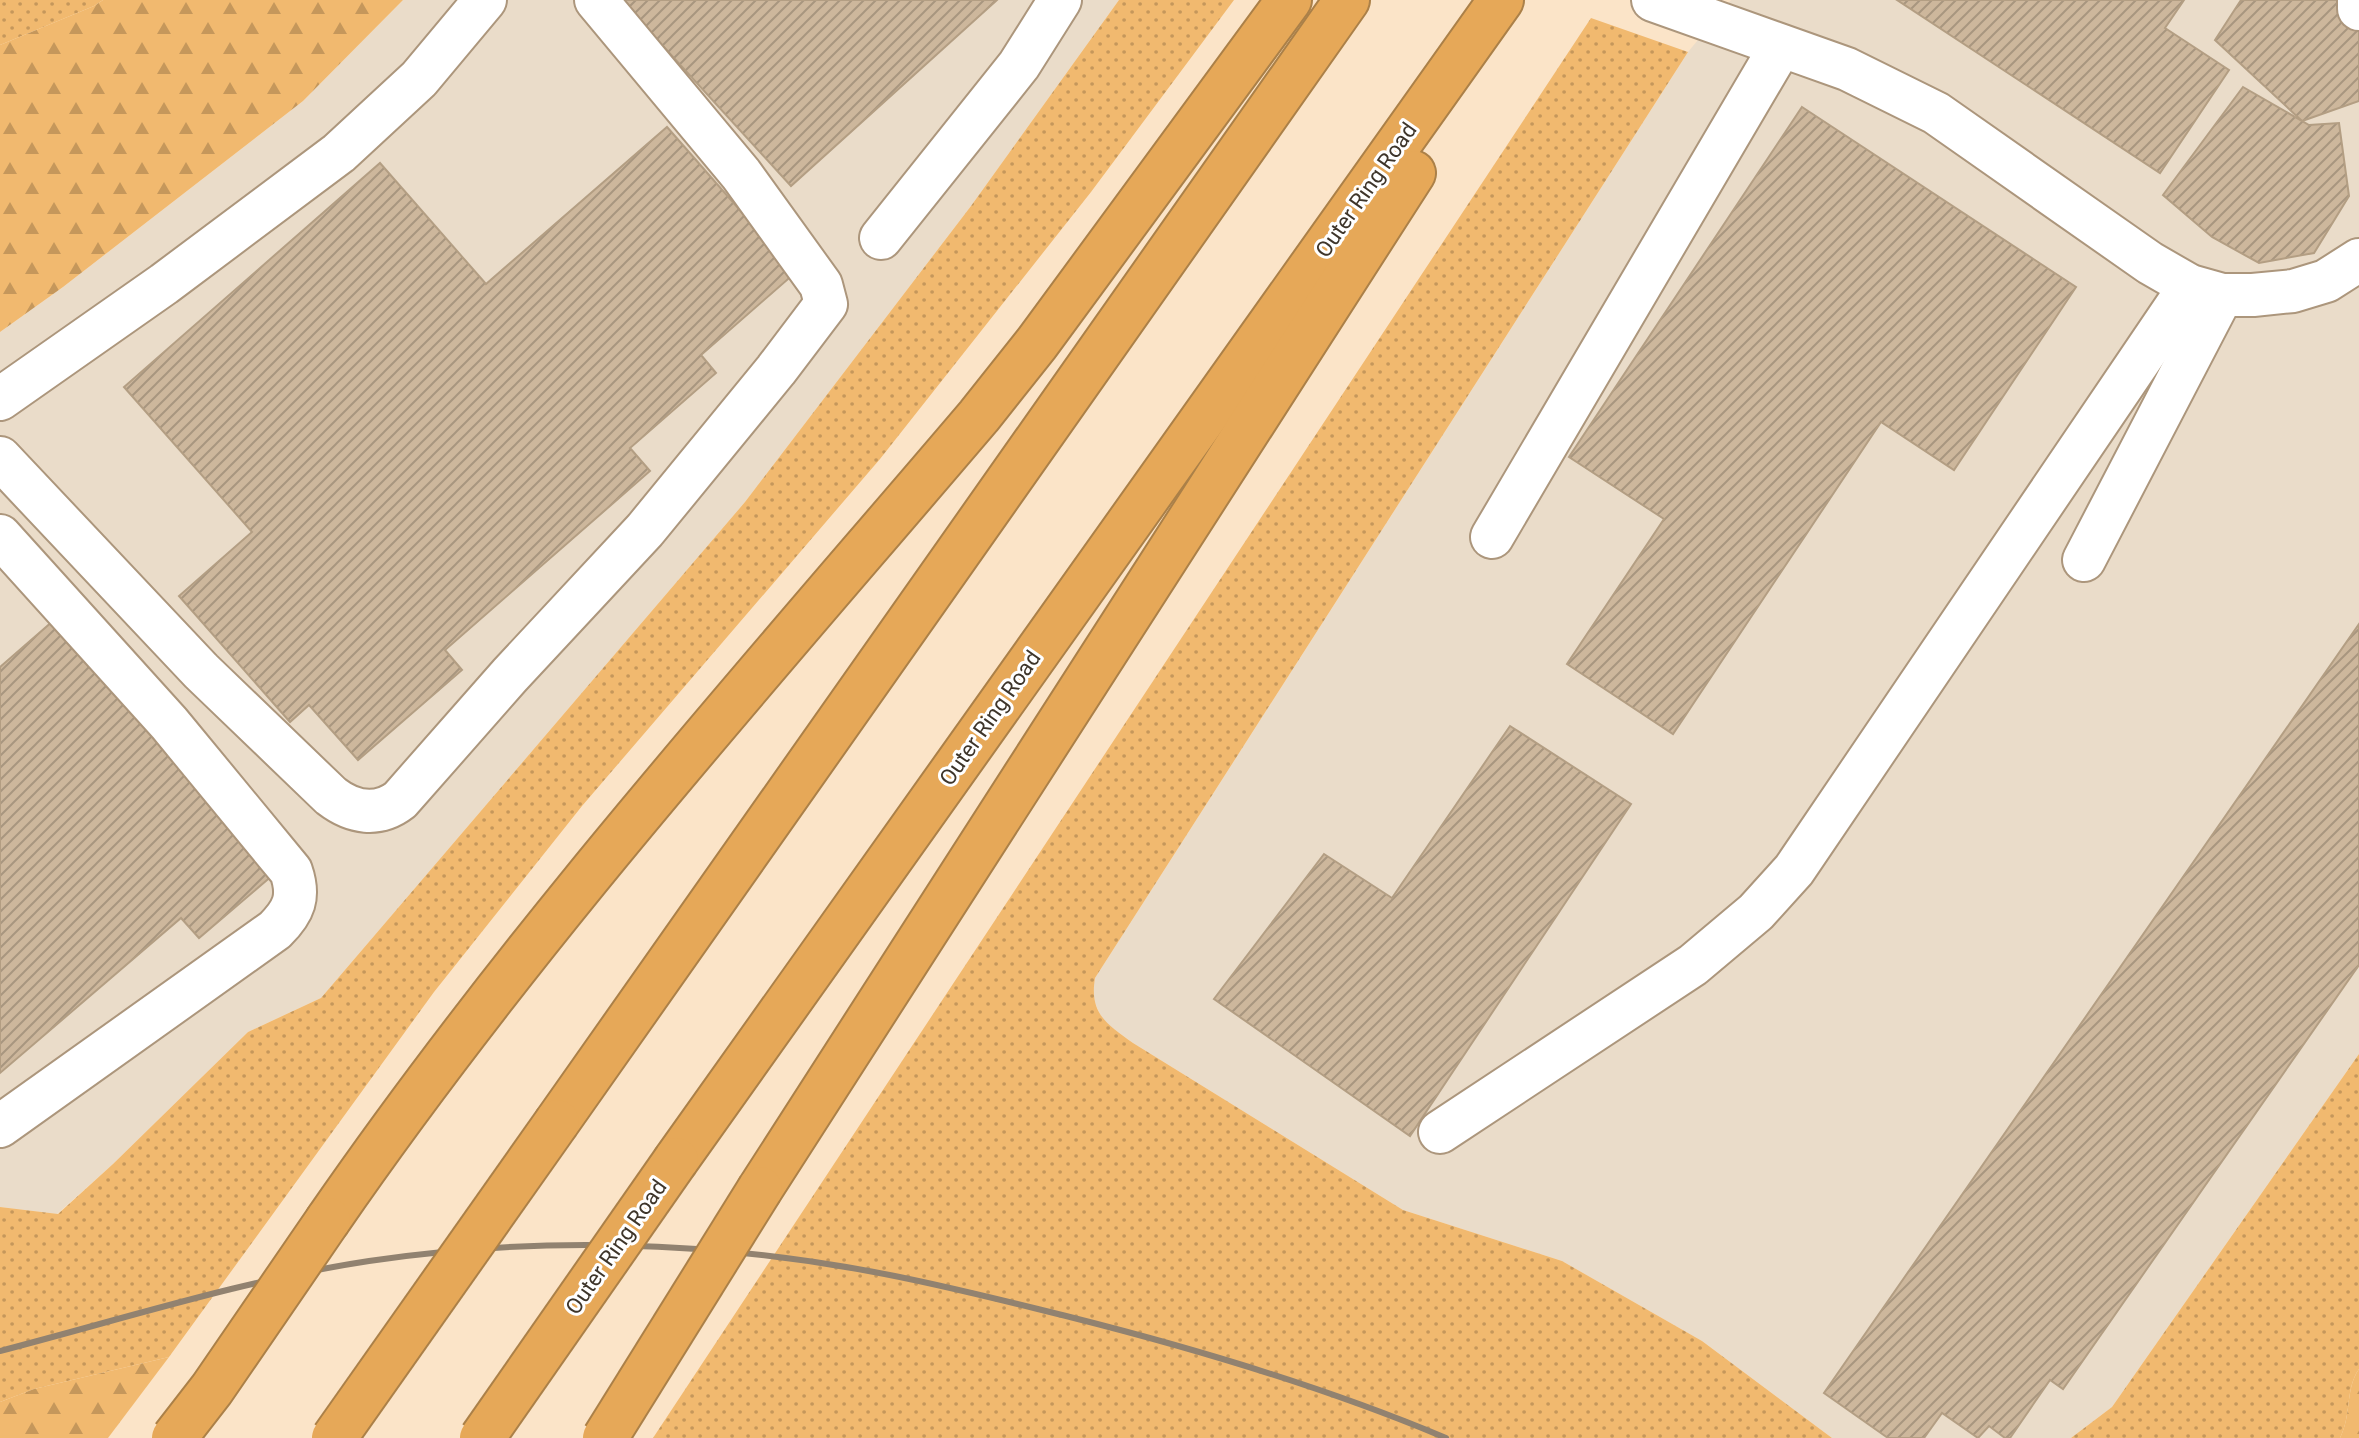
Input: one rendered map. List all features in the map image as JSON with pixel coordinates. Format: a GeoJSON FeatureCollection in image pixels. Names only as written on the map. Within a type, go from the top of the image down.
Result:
{"type":"FeatureCollection","features":[{"type":"Feature","properties":{"kind":"highway"},"geometry":{"type":"LineString","coordinates":[[174,1438],[212,1389],[402,1114],[544,928],[979,416],[1037,343],[1289,0]]}},
{"type":"Feature","properties":{"kind":"highway"},"geometry":{"type":"LineString","coordinates":[[334,1438],[1347,0]]}},
{"type":"Feature","properties":{"kind":"highway","name":"Outer Ring Road"},"geometry":{"type":"LineString","coordinates":[[482,1438],[676,1160],[1501,0]]}},
{"type":"Feature","properties":{"kind":"highway"},"geometry":{"type":"LineString","coordinates":[[605,1438],[760,1189],[1266,399],[1526,0]]}},
{"type":"Feature","properties":{"kind":"lane"},"geometry":{"type":"LineString","coordinates":[[0,399],[164,284],[339,153],[419,79],[485,0]]}},
{"type":"Feature","properties":{"kind":"lane"},"geometry":{"type":"LineString","coordinates":[[0,458],[201,671],[331,796],[344,806],[378,812],[389,809],[645,530],[825,308],[821,285],[741,174],[596,0]]}},
{"type":"Feature","properties":{"kind":"lane"},"geometry":{"type":"LineString","coordinates":[[881,238],[1019,65],[1060,0]]}},
{"type":"Feature","properties":{"kind":"lane"},"geometry":{"type":"LineString","coordinates":[[1653,0],[1847,69],[1936,113],[2150,263],[2206,290],[2253,295],[2293,291],[2326,281],[2359,260]]}},
{"type":"Feature","properties":{"kind":"lane"},"geometry":{"type":"LineString","coordinates":[[2359,0],[2359,9]]}},
{"type":"Feature","properties":{"kind":"lane"},"geometry":{"type":"LineString","coordinates":[[1492,537],[1781,46]]}},
{"type":"Feature","properties":{"kind":"lane"},"geometry":{"type":"LineString","coordinates":[[2084,560],[2206,290]]}},
{"type":"Feature","properties":{"kind":"lane"},"geometry":{"type":"LineString","coordinates":[[1440,1132],[1693,965],[1756,912],[1794,870],[2206,290]]}},
{"type":"Feature","properties":{"kind":"lane"},"geometry":{"type":"LineString","coordinates":[[0,536],[169,723],[291,871],[296,889],[295,904],[275,930],[0,1126]]}},
{"type":"Feature","properties":{"kind":"shaded area"},"geometry":{"type":"Polygon","coordinates":[[[403,0],[1119,0],[971,206],[745,502],[321,998],[248,1032],[113,1164],[57,1214],[0,1207],[0,332],[63,287],[303,101],[403,0]]]}},
{"type":"Feature","properties":{"kind":"shaded area"},"geometry":{"type":"Polygon","coordinates":[[[1731,0],[2359,0],[2359,1054],[2112,1407],[2071,1438],[1832,1438],[1702,1341],[1562,1261],[1403,1210],[1133,1043],[1103,1021],[1092,996],[1095,978],[1688,52],[1731,0]]]}},
{"type":"Feature","properties":{"kind":"green space"},"geometry":{"type":"Polygon","coordinates":[[[0,0],[103,0],[0,45],[0,0]]]}},
{"type":"Feature","properties":{"kind":"green space"},"geometry":{"type":"Polygon","coordinates":[[[103,0],[403,0],[303,101],[63,287],[0,332],[0,45],[103,0]]]}},
{"type":"Feature","properties":{"kind":"green space"},"geometry":{"type":"Polygon","coordinates":[[[1119,0],[1234,0],[1091,192],[880,459],[582,806],[434,992],[169,1357],[34,1389],[0,1402],[0,1207],[58,1214],[248,1032],[321,998],[745,502],[971,206],[1119,0]]]}},
{"type":"Feature","properties":{"kind":"green space"},"geometry":{"type":"Polygon","coordinates":[[[1591,18],[1688,52],[1095,978],[1095,1001],[1108,1024],[1133,1043],[1403,1210],[1562,1261],[1702,1341],[1832,1438],[653,1438],[1591,18]]]}},
{"type":"Feature","properties":{"kind":"green space"},"geometry":{"type":"Polygon","coordinates":[[[2359,1054],[2359,1369],[2352,1385],[2340,1438],[2071,1438],[2112,1407],[2359,1054]]]}},
{"type":"Feature","properties":{"kind":"green space"},"geometry":{"type":"Polygon","coordinates":[[[169,1357],[108,1438],[0,1438],[0,1402],[34,1389],[169,1357]]]}},
{"type":"Feature","properties":{"kind":"green space"},"geometry":{"type":"Polygon","coordinates":[[[2359,1369],[2359,1438],[2340,1438],[2352,1385],[2359,1369]]]}},
{"type":"Feature","properties":{"kind":"building"},"geometry":{"type":"Polygon","coordinates":[[[621,0],[997,0],[791,186],[621,0]]]}},
{"type":"Feature","properties":{"kind":"building"},"geometry":{"type":"Polygon","coordinates":[[[1897,0],[2184,0],[2165,28],[2229,70],[2160,173],[1897,0]]]}},
{"type":"Feature","properties":{"kind":"building"},"geometry":{"type":"Polygon","coordinates":[[[2241,0],[2359,0],[2359,101],[2302,121],[2215,40],[2241,0]]]}},
{"type":"Feature","properties":{"kind":"building"},"geometry":{"type":"Polygon","coordinates":[[[2243,87],[2309,125],[2339,123],[2349,196],[2314,253],[2259,263],[2212,237],[2163,195],[2243,87]]]}},
{"type":"Feature","properties":{"kind":"building"},"geometry":{"type":"Polygon","coordinates":[[[1802,107],[2076,287],[1954,470],[1881,422],[1673,734],[1567,664],[1664,519],[1569,457],[1802,107]]]}},
{"type":"Feature","properties":{"kind":"building"},"geometry":{"type":"Polygon","coordinates":[[[667,127],[795,273],[701,355],[716,373],[630,448],[650,471],[445,650],[462,670],[358,760],[309,705],[290,722],[179,596],[252,532],[124,387],[380,163],[486,284],[667,127]]]}},
{"type":"Feature","properties":{"kind":"building"},"geometry":{"type":"Polygon","coordinates":[[[53,621],[273,875],[199,938],[181,918],[0,1073],[0,667],[53,621]]]}},
{"type":"Feature","properties":{"kind":"building"},"geometry":{"type":"Polygon","coordinates":[[[2359,624],[2359,965],[2063,1389],[2050,1380],[2010,1438],[2005,1438],[1989,1426],[1978,1438],[1942,1413],[1924,1438],[1888,1438],[1824,1393],[2359,624]]]}},
{"type":"Feature","properties":{"kind":"building"},"geometry":{"type":"Polygon","coordinates":[[[1510,726],[1631,804],[1410,1136],[1214,999],[1324,854],[1392,898],[1510,726]]]}},
{"type":"Feature","properties":{"kind":"railway"},"geometry":{"type":"LineString","coordinates":[[0,1351],[230,1289],[369,1261],[432,1253],[559,1245],[686,1248],[874,1272],[1070,1317],[1260,1370],[1446,1438]]}}]}
